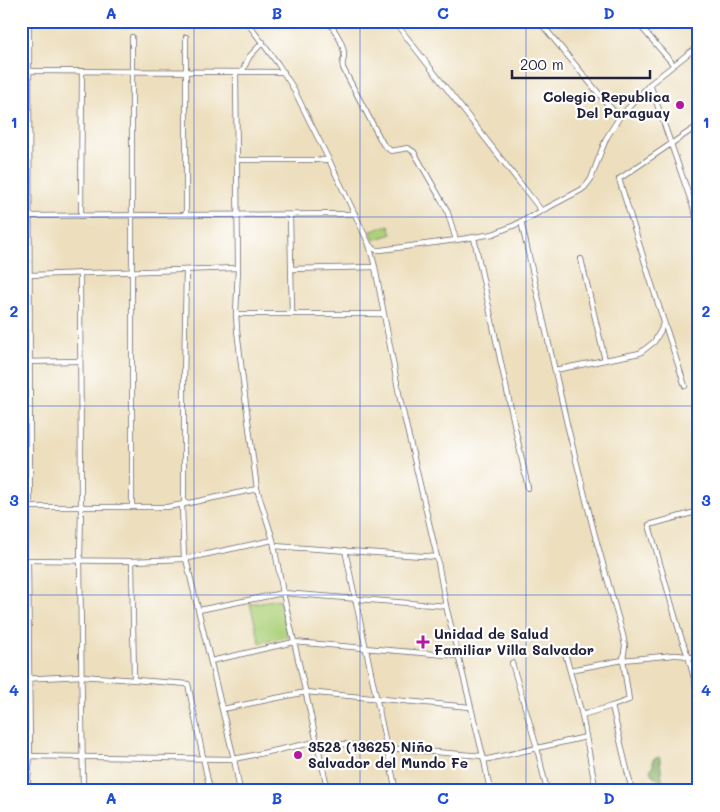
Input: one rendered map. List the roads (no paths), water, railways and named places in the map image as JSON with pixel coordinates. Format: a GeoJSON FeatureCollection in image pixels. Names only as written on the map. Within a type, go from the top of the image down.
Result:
{"type":"FeatureCollection","features":[{"type":"Feature","properties":{"kind":"street"},"geometry":{"type":"LineString","coordinates":[[29,21],[30,507]]}},
{"type":"Feature","properties":{"kind":"street"},"geometry":{"type":"LineString","coordinates":[[246,21],[263,42],[292,86],[368,244],[400,399],[438,556],[446,606],[490,791]]}},
{"type":"Feature","properties":{"kind":"street"},"geometry":{"type":"LineString","coordinates":[[328,21],[337,33],[342,47],[344,56],[342,68],[382,142],[391,152],[408,148],[414,152],[447,210],[456,240]]}},
{"type":"Feature","properties":{"kind":"street"},"geometry":{"type":"LineString","coordinates":[[394,21],[541,210]]}},
{"type":"Feature","properties":{"kind":"street"},"geometry":{"type":"LineString","coordinates":[[539,21],[618,118]]}},
{"type":"Feature","properties":{"kind":"street"},"geometry":{"type":"LineString","coordinates":[[636,21],[673,64]]}},
{"type":"Feature","properties":{"kind":"street"},"geometry":{"type":"LineString","coordinates":[[132,37],[132,507]]}},
{"type":"Feature","properties":{"kind":"street"},"geometry":{"type":"LineString","coordinates":[[186,37],[186,215]]}},
{"type":"Feature","properties":{"kind":"street"},"geometry":{"type":"LineString","coordinates":[[263,42],[249,57],[239,72],[237,330],[257,489],[274,543],[282,593],[328,791]]}},
{"type":"Feature","properties":{"kind":"street"},"geometry":{"type":"LineString","coordinates":[[368,244],[376,250],[381,250],[493,234],[521,222],[581,190],[589,183],[602,149],[618,118],[650,84],[673,64],[698,47]]}},
{"type":"Feature","properties":{"kind":"street"},"geometry":{"type":"LineString","coordinates":[[21,71],[284,72]]}},
{"type":"Feature","properties":{"kind":"street"},"geometry":{"type":"LineString","coordinates":[[82,71],[82,216]]}},
{"type":"Feature","properties":{"kind":"street"},"geometry":{"type":"LineString","coordinates":[[650,84],[699,224]]}},
{"type":"Feature","properties":{"kind":"street"},"geometry":{"type":"LineString","coordinates":[[685,386],[619,179],[699,125]]}},
{"type":"Feature","properties":{"kind":"street"},"geometry":{"type":"LineString","coordinates":[[237,160],[329,160]]}},
{"type":"Feature","properties":{"kind":"street"},"geometry":{"type":"LineString","coordinates":[[21,216],[354,214]]}},
{"type":"Feature","properties":{"kind":"street"},"geometry":{"type":"LineString","coordinates":[[290,215],[292,314]]}},
{"type":"Feature","properties":{"kind":"street"},"geometry":{"type":"LineString","coordinates":[[521,222],[594,532],[625,646],[623,660],[629,700],[582,715]]}},
{"type":"Feature","properties":{"kind":"street"},"geometry":{"type":"LineString","coordinates":[[474,238],[528,488]]}},
{"type":"Feature","properties":{"kind":"street"},"geometry":{"type":"LineString","coordinates":[[581,259],[605,360]]}},
{"type":"Feature","properties":{"kind":"street"},"geometry":{"type":"LineString","coordinates":[[291,270],[374,267]]}},
{"type":"Feature","properties":{"kind":"street"},"geometry":{"type":"LineString","coordinates":[[30,275],[238,268]]}},
{"type":"Feature","properties":{"kind":"street"},"geometry":{"type":"LineString","coordinates":[[186,270],[183,505],[185,559],[223,709],[240,791]]}},
{"type":"Feature","properties":{"kind":"street"},"geometry":{"type":"LineString","coordinates":[[80,273],[82,791]]}},
{"type":"Feature","properties":{"kind":"street"},"geometry":{"type":"LineString","coordinates":[[236,314],[383,314]]}},
{"type":"Feature","properties":{"kind":"street"},"geometry":{"type":"LineString","coordinates":[[555,370],[640,353],[654,342],[663,325],[663,319]]}},
{"type":"Feature","properties":{"kind":"street"},"geometry":{"type":"LineString","coordinates":[[21,362],[80,361]]}},
{"type":"Feature","properties":{"kind":"street"},"geometry":{"type":"LineString","coordinates":[[21,507],[166,507],[257,489]]}},
{"type":"Feature","properties":{"kind":"street"},"geometry":{"type":"LineString","coordinates":[[699,511],[649,525],[699,697]]}},
{"type":"Feature","properties":{"kind":"street"},"geometry":{"type":"LineString","coordinates":[[21,560],[132,561],[185,559],[274,543],[438,556]]}},
{"type":"Feature","properties":{"kind":"street"},"geometry":{"type":"LineString","coordinates":[[345,550],[396,791]]}},
{"type":"Feature","properties":{"kind":"street"},"geometry":{"type":"LineString","coordinates":[[27,791],[30,756],[28,560]]}},
{"type":"Feature","properties":{"kind":"street"},"geometry":{"type":"LineString","coordinates":[[132,561],[134,680]]}},
{"type":"Feature","properties":{"kind":"street"},"geometry":{"type":"LineString","coordinates":[[21,590],[29,591]]}},
{"type":"Feature","properties":{"kind":"street"},"geometry":{"type":"LineString","coordinates":[[199,610],[282,593],[446,606]]}},
{"type":"Feature","properties":{"kind":"street"},"geometry":{"type":"LineString","coordinates":[[211,661],[294,642],[458,656]]}},
{"type":"Feature","properties":{"kind":"street"},"geometry":{"type":"LineString","coordinates":[[565,653],[582,715],[596,791]]}},
{"type":"Feature","properties":{"kind":"street"},"geometry":{"type":"LineString","coordinates":[[570,670],[623,660],[682,654],[699,658]]}},
{"type":"Feature","properties":{"kind":"street"},"geometry":{"type":"LineString","coordinates":[[512,663],[537,748],[547,791]]}},
{"type":"Feature","properties":{"kind":"street"},"geometry":{"type":"LineString","coordinates":[[21,679],[82,676],[188,684],[210,791]]}},
{"type":"Feature","properties":{"kind":"street"},"geometry":{"type":"LineString","coordinates":[[223,709],[306,692],[470,708]]}},
{"type":"Feature","properties":{"kind":"street"},"geometry":{"type":"LineString","coordinates":[[612,706],[632,791]]}},
{"type":"Feature","properties":{"kind":"street"},"geometry":{"type":"LineString","coordinates":[[21,756],[234,759],[316,742],[483,758],[586,737]]}},
{"type":"Feature","properties":{"kind":"street"},"geometry":{"type":"LineString","coordinates":[[649,791],[660,791]]}},
{"type":"Feature","properties":{"kind":"place","name":"Colegio Republica Del Paraguay"},"geometry":{"type":"Point","coordinates":[680,105]}},
{"type":"Feature","properties":{"kind":"place","name":"Unidad de Salud Familiar Villa Salvador"},"geometry":{"type":"Point","coordinates":[423,642]}},
{"type":"Feature","properties":{"kind":"place","name":"3528 (13625) Niño Salvador del Mundo Fe"},"geometry":{"type":"Point","coordinates":[298,755]}}]}
